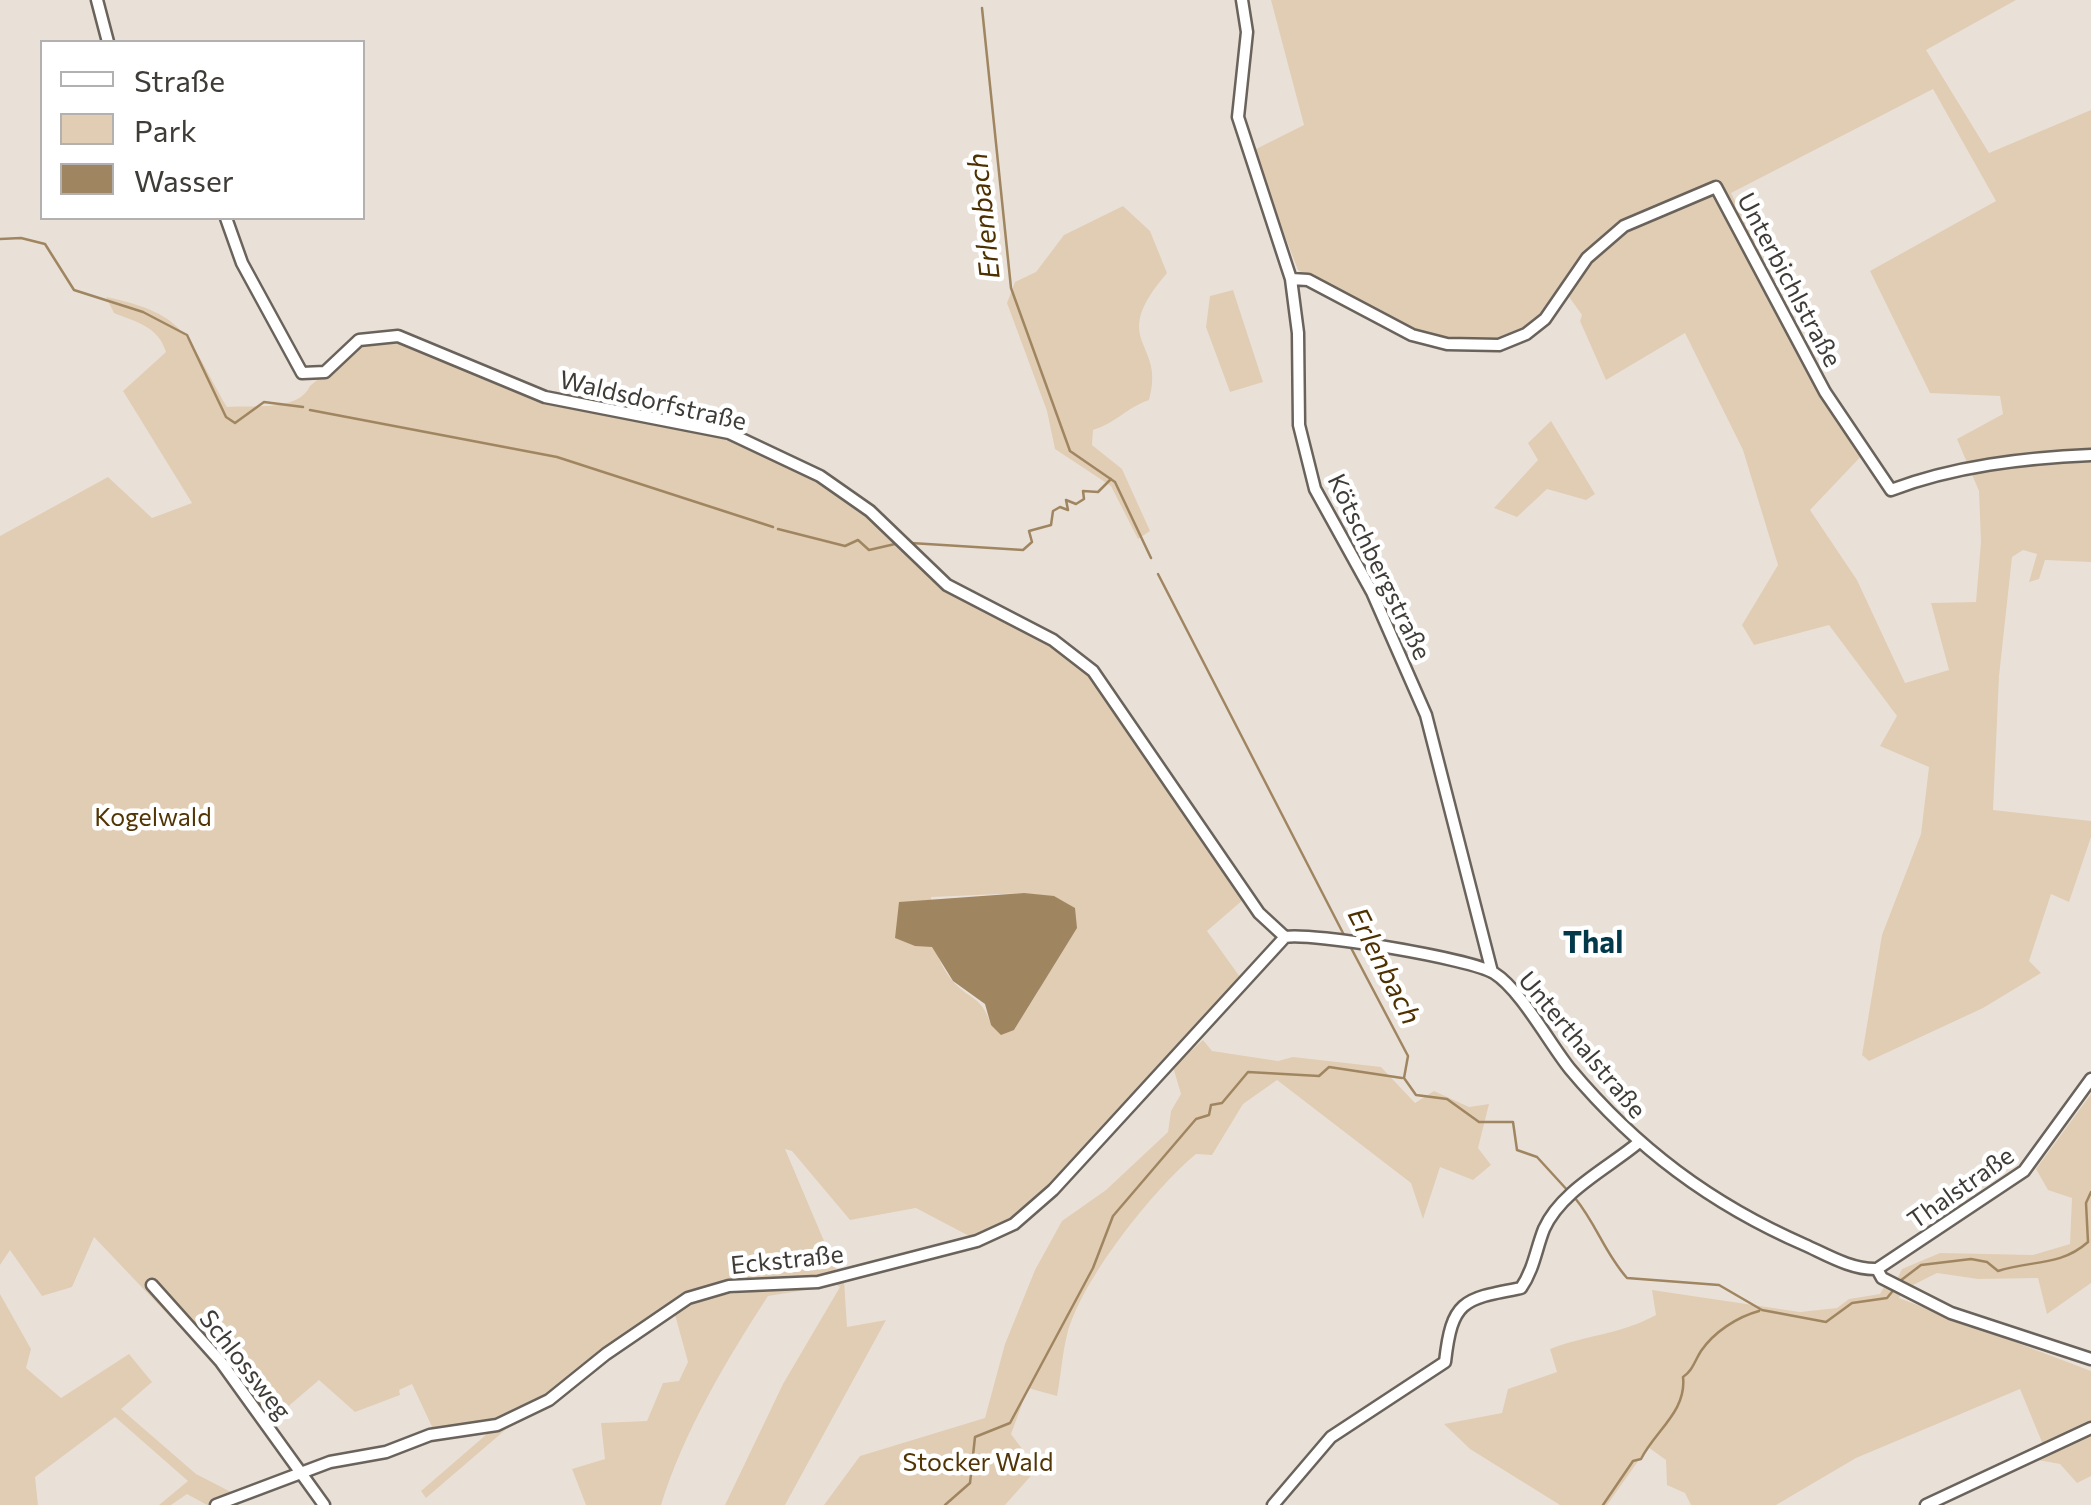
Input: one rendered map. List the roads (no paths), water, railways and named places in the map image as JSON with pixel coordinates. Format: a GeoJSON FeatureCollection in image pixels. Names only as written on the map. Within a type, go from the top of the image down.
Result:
{"type":"FeatureCollection","features":[{"type":"Feature","properties":{"kind":"street"},"geometry":{"type":"LineString","coordinates":[[97,0],[107,40]]}},
{"type":"Feature","properties":{"kind":"street","name":"Kötschbergstraße"},"geometry":{"type":"LineString","coordinates":[[1242,0],[1247,32],[1238,117],[1291,279],[1300,424],[1315,489],[1372,592],[1426,715],[1492,972]]}},
{"type":"Feature","properties":{"kind":"street","name":"Unterbichlstraße"},"geometry":{"type":"LineString","coordinates":[[1291,279],[1308,280],[1428,340],[1499,345],[1546,319],[1587,258],[1624,226],[1716,187],[1825,392],[1891,490],[1926,477],[1981,466],[2091,455]]}},
{"type":"Feature","properties":{"kind":"street","name":"Waldsdorfstraße"},"geometry":{"type":"LineString","coordinates":[[227,220],[242,263],[302,373],[325,372],[360,340],[398,336],[545,397],[728,433],[844,491],[947,585],[1053,640],[1093,672],[1259,913],[1285,937]]}},
{"type":"Feature","properties":{"kind":"street","name":"Unterthalstraße"},"geometry":{"type":"LineString","coordinates":[[1285,937],[1354,942],[1492,972],[1638,1144],[1705,1195],[1759,1225],[1837,1260],[1877,1269]]}},
{"type":"Feature","properties":{"kind":"street","name":"Eckstraße"},"geometry":{"type":"LineString","coordinates":[[216,1505],[330,1462],[386,1452],[430,1435],[484,1430],[522,1414],[550,1400],[650,1321],[713,1289],[833,1278],[977,1242],[1014,1224],[1040,1203],[1285,937]]}},
{"type":"Feature","properties":{"kind":"street","name":"Thalstraße"},"geometry":{"type":"LineString","coordinates":[[1877,1269],[2024,1172],[2091,1079]]}},
{"type":"Feature","properties":{"kind":"street"},"geometry":{"type":"LineString","coordinates":[[1273,1505],[1331,1437],[1445,1362],[1448,1325],[1458,1306],[1477,1296],[1522,1288],[1532,1271],[1545,1226],[1576,1190],[1638,1144]]}},
{"type":"Feature","properties":{"kind":"street"},"geometry":{"type":"LineString","coordinates":[[1877,1269],[1890,1283],[1951,1314],[2091,1358]]}},
{"type":"Feature","properties":{"kind":"street","name":"Schlossweg"},"geometry":{"type":"LineString","coordinates":[[152,1285],[206,1343],[324,1505]]}},
{"type":"Feature","properties":{"kind":"street"},"geometry":{"type":"LineString","coordinates":[[1926,1505],[2091,1428]]}},
{"type":"Feature","properties":{"kind":"water"},"geometry":{"type":"Polygon","coordinates":[[[1024,893],[1054,896],[1075,908],[1077,928],[1014,1030],[1001,1035],[991,1025],[985,1004],[953,981],[932,947],[915,946],[895,938],[899,902],[1024,893]]]}},
{"type":"Feature","properties":{"kind":"waterway","name":"Erlenbach"},"geometry":{"type":"LineString","coordinates":[[982,8],[1011,288],[1070,451],[1115,482],[1151,558]]}},
{"type":"Feature","properties":{"kind":"waterway"},"geometry":{"type":"LineString","coordinates":[[0,239],[21,238],[45,244],[74,290],[143,312],[187,335],[226,417],[235,423],[264,402],[303,407]]}},
{"type":"Feature","properties":{"kind":"waterway"},"geometry":{"type":"LineString","coordinates":[[310,410],[557,457],[773,527]]}},
{"type":"Feature","properties":{"kind":"waterway"},"geometry":{"type":"LineString","coordinates":[[911,543],[1023,550],[1032,542],[1029,531],[1051,525],[1053,511],[1060,507],[1068,510],[1066,500],[1076,504],[1084,499],[1083,491],[1098,492],[1111,479]]}},
{"type":"Feature","properties":{"kind":"waterway"},"geometry":{"type":"LineString","coordinates":[[778,529],[845,546],[858,540],[869,550],[895,544]]}},
{"type":"Feature","properties":{"kind":"waterway","name":"Erlenbach"},"geometry":{"type":"LineString","coordinates":[[1158,574],[1344,935]]}},
{"type":"Feature","properties":{"kind":"waterway","name":"Erlenbach"},"geometry":{"type":"LineString","coordinates":[[1350,946],[1408,1056],[1404,1078],[1416,1095],[1447,1099],[1479,1122],[1513,1122],[1517,1150],[1537,1157],[1569,1192]]}},
{"type":"Feature","properties":{"kind":"waterway"},"geometry":{"type":"LineString","coordinates":[[945,1505],[970,1483],[975,1437],[1010,1423],[1093,1268],[1113,1216],[1196,1119],[1209,1115],[1211,1105],[1222,1103],[1248,1072],[1319,1076],[1329,1067],[1402,1078]]}},
{"type":"Feature","properties":{"kind":"waterway","name":"Erlenbach"},"geometry":{"type":"LineString","coordinates":[[1900,1281],[1921,1265],[1971,1259],[1987,1262],[1998,1271],[2067,1256],[2088,1242],[2086,1203],[2091,1192]]}},
{"type":"Feature","properties":{"kind":"waterway","name":"Erlenbach"},"geometry":{"type":"LineString","coordinates":[[1575,1198],[1627,1278],[1719,1285],[1762,1310],[1826,1322],[1852,1303],[1887,1298],[1896,1287]]}},
{"type":"Feature","properties":{"kind":"waterway"},"geometry":{"type":"LineString","coordinates":[[1603,1505],[1675,1411],[1683,1377],[1706,1344],[1727,1326],[1759,1311]]}},
{"type":"Feature","properties":{"kind":"district","name":"Thal"},"geometry":{"type":"Point","coordinates":[1593,943]}},
{"type":"Feature","properties":{"kind":"park label","name":"Kogelwald"},"geometry":{"type":"Point","coordinates":[153,818]}},
{"type":"Feature","properties":{"kind":"park label","name":"Stocker Wald"},"geometry":{"type":"Point","coordinates":[978,1463]}}]}
